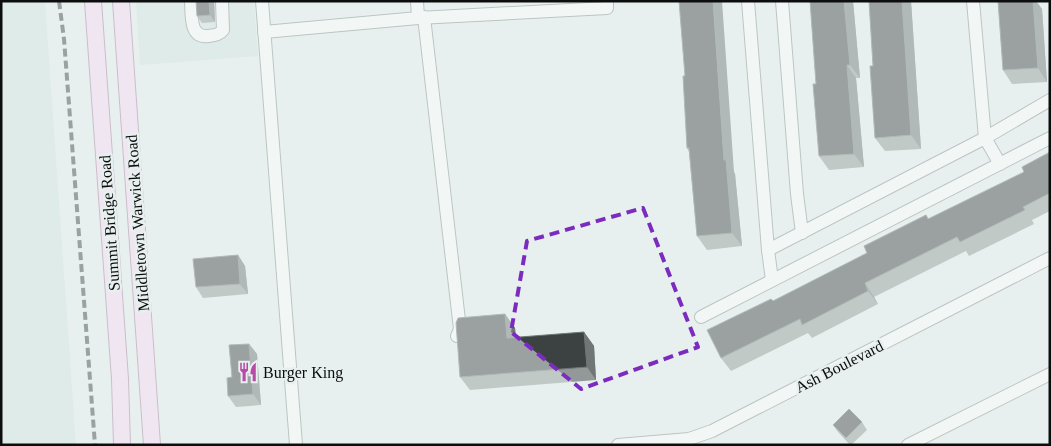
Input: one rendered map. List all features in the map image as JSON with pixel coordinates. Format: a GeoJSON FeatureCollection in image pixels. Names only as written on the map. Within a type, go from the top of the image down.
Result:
{"type":"FeatureCollection","features":[{"type":"Feature","properties":{"kind":"main road","name":"Summit Bridge Road"},"geometry":{"type":"LineString","coordinates":[[93,1],[119,369],[122,445]]}},
{"type":"Feature","properties":{"kind":"main road","name":"Middletown Warwick Road"},"geometry":{"type":"LineString","coordinates":[[120,1],[152,445]]}},
{"type":"Feature","properties":{"kind":"street"},"geometry":{"type":"LineString","coordinates":[[191,1],[194,30],[204,36],[218,34],[223,30],[222,1]]}},
{"type":"Feature","properties":{"kind":"street"},"geometry":{"type":"LineString","coordinates":[[262,1],[296,445]]}},
{"type":"Feature","properties":{"kind":"street"},"geometry":{"type":"LineString","coordinates":[[417,1],[422,18],[460,329],[457,336]]}},
{"type":"Feature","properties":{"kind":"street"},"geometry":{"type":"LineString","coordinates":[[264,32],[422,18],[607,8],[607,1]]}},
{"type":"Feature","properties":{"kind":"street"},"geometry":{"type":"LineString","coordinates":[[748,1],[772,280]]}},
{"type":"Feature","properties":{"kind":"street"},"geometry":{"type":"LineString","coordinates":[[782,1],[797,194],[802,233]]}},
{"type":"Feature","properties":{"kind":"street"},"geometry":{"type":"LineString","coordinates":[[974,1],[985,138],[1000,164]]}},
{"type":"Feature","properties":{"kind":"street"},"geometry":{"type":"LineString","coordinates":[[768,250],[985,138],[1050,100]]}},
{"type":"Feature","properties":{"kind":"street"},"geometry":{"type":"LineString","coordinates":[[701,317],[1050,138]]}},
{"type":"Feature","properties":{"kind":"street","name":"Ash Boulevard"},"geometry":{"type":"LineString","coordinates":[[618,445],[689,439],[712,432],[1050,258]]}},
{"type":"Feature","properties":{"kind":"street"},"geometry":{"type":"LineString","coordinates":[[908,445],[1050,374]]}},
{"type":"Feature","properties":{"kind":"highlighted area"},"geometry":{"type":"Polygon","coordinates":[[[643,208],[698,347],[581,389],[511,332],[527,241],[643,208]]]}},
{"type":"Feature","properties":{"kind":"shaded area"},"geometry":{"type":"Polygon","coordinates":[[[1,1],[45,1],[76,445],[1,445],[1,1]]]}},
{"type":"Feature","properties":{"kind":"shaded area"},"geometry":{"type":"Polygon","coordinates":[[[136,1],[254,1],[258,56],[140,65],[136,1]]]}},
{"type":"Feature","properties":{"kind":"building"},"geometry":{"type":"Polygon","coordinates":[[[196,1],[209,1],[210,15],[197,16],[196,1]]]}},
{"type":"Feature","properties":{"kind":"building"},"geometry":{"type":"Polygon","coordinates":[[[679,1],[713,1],[724,160],[726,160],[732,233],[697,236],[689,148],[687,148],[683,76],[685,76],[679,1]]]}},
{"type":"Feature","properties":{"kind":"building"},"geometry":{"type":"Polygon","coordinates":[[[810,1],[844,1],[850,65],[847,65],[854,154],[819,156],[813,84],[816,84],[810,1]]]}},
{"type":"Feature","properties":{"kind":"building"},"geometry":{"type":"Polygon","coordinates":[[[869,1],[902,1],[911,135],[875,138],[870,66],[873,66],[869,1]]]}},
{"type":"Feature","properties":{"kind":"building"},"geometry":{"type":"Polygon","coordinates":[[[998,1],[1033,1],[1038,68],[1003,70],[998,1]]]}},
{"type":"Feature","properties":{"kind":"building"},"geometry":{"type":"Polygon","coordinates":[[[1050,152],[1050,193],[1023,207],[1025,210],[960,242],[957,237],[865,283],[868,291],[802,325],[800,319],[721,358],[707,330],[771,299],[773,301],[867,253],[864,246],[926,215],[928,219],[1024,172],[1022,167],[1050,152]]]}},
{"type":"Feature","properties":{"kind":"building"},"geometry":{"type":"Polygon","coordinates":[[[238,255],[240,284],[196,287],[193,259],[238,255]]]}},
{"type":"Feature","properties":{"kind":"building"},"geometry":{"type":"Polygon","coordinates":[[[505,314],[507,338],[584,332],[587,367],[460,377],[456,323],[458,318],[505,314]]]}},
{"type":"Feature","properties":{"kind":"building"},"geometry":{"type":"Polygon","coordinates":[[[249,344],[253,394],[228,396],[227,378],[232,377],[229,345],[249,344]]]}},
{"type":"Feature","properties":{"kind":"building"},"geometry":{"type":"Polygon","coordinates":[[[849,409],[862,422],[846,438],[833,425],[849,409]]]}},
{"type":"Feature","properties":{"kind":"railway"},"geometry":{"type":"LineString","coordinates":[[59,1],[64,39],[95,445]]}},
{"type":"Feature","properties":{"kind":"place","name":"Burger King"},"geometry":{"type":"Point","coordinates":[248,372]}}]}
